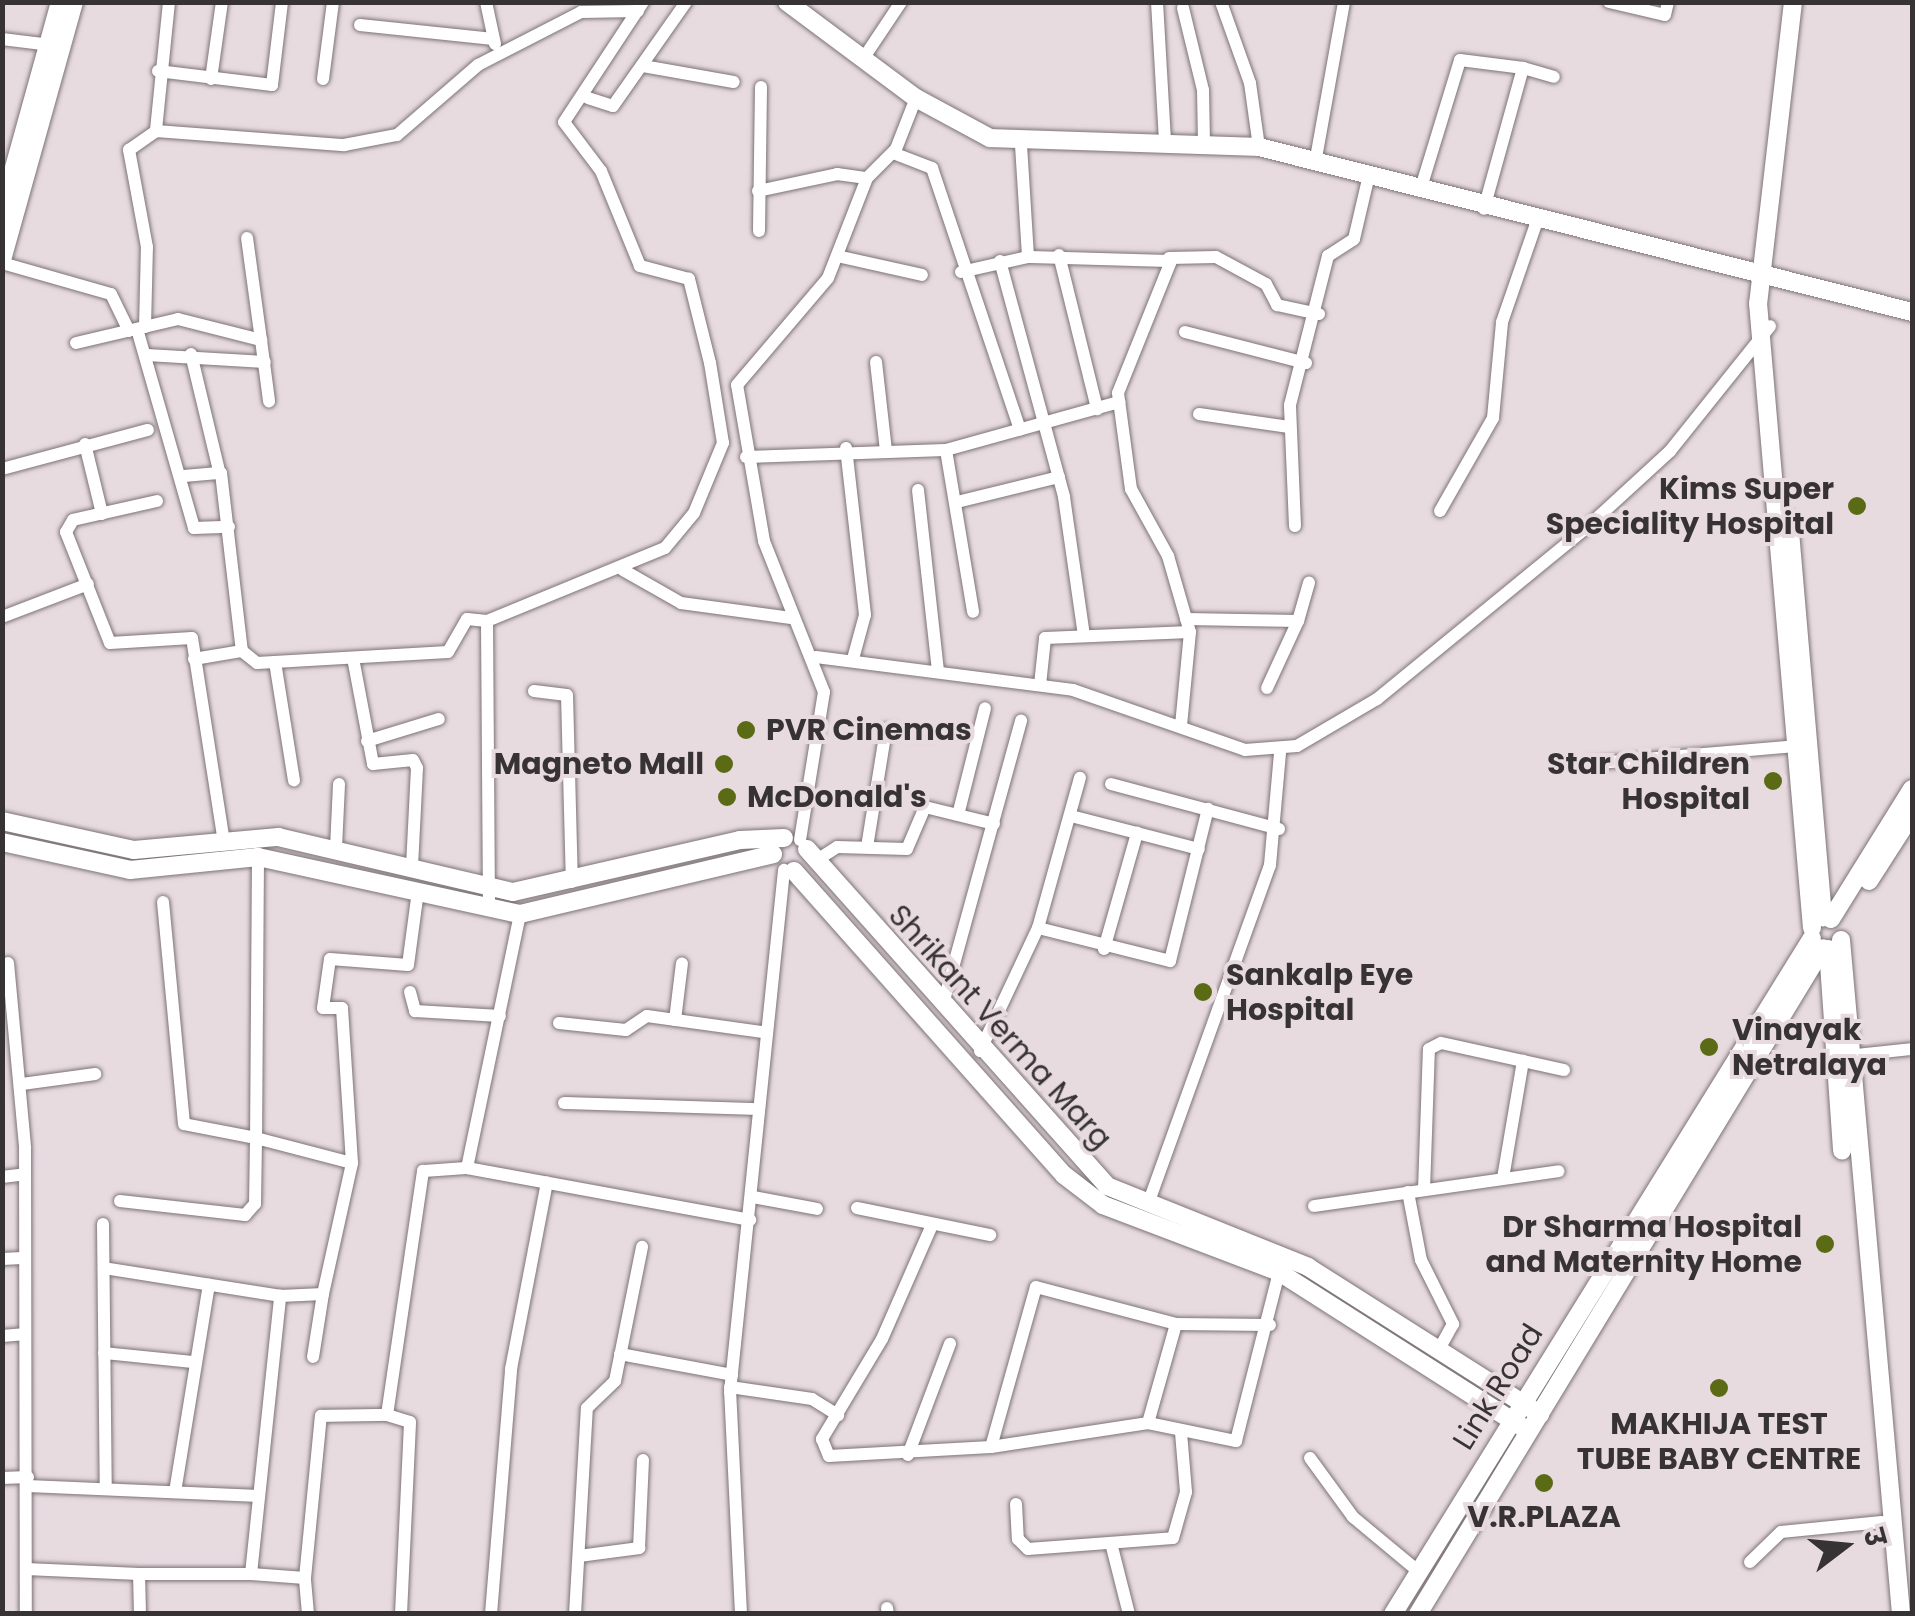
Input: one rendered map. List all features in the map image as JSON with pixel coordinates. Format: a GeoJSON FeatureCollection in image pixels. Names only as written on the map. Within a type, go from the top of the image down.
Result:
{"type":"FeatureCollection","features":[{"type":"Feature","properties":{"kind":"street"},"geometry":{"type":"LineString","coordinates":[[2,211],[60,2]]}},
{"type":"Feature","properties":{"kind":"street"},"geometry":{"type":"LineString","coordinates":[[74,2],[2,262],[111,294],[137,329],[147,355],[184,476],[194,528],[229,527]]}},
{"type":"Feature","properties":{"kind":"street"},"geometry":{"type":"LineString","coordinates":[[156,131],[158,71],[170,2]]}},
{"type":"Feature","properties":{"kind":"street"},"geometry":{"type":"LineString","coordinates":[[211,79],[222,2]]}},
{"type":"Feature","properties":{"kind":"street"},"geometry":{"type":"LineString","coordinates":[[158,71],[272,85],[282,2]]}},
{"type":"Feature","properties":{"kind":"street"},"geometry":{"type":"LineString","coordinates":[[323,79],[333,2]]}},
{"type":"Feature","properties":{"kind":"street"},"geometry":{"type":"LineString","coordinates":[[486,2],[496,45]]}},
{"type":"Feature","properties":{"kind":"street"},"geometry":{"type":"LineString","coordinates":[[588,98],[613,106],[686,2]]}},
{"type":"Feature","properties":{"kind":"street"},"geometry":{"type":"LineString","coordinates":[[787,2],[916,98],[978,134],[1021,145],[1165,139],[1259,147],[1316,158],[1484,209],[1765,272],[1912,312]]}},
{"type":"Feature","properties":{"kind":"street"},"geometry":{"type":"LineString","coordinates":[[862,59],[901,2]]}},
{"type":"Feature","properties":{"kind":"street"},"geometry":{"type":"LineString","coordinates":[[1157,2],[1165,139]]}},
{"type":"Feature","properties":{"kind":"street"},"geometry":{"type":"LineString","coordinates":[[1221,2],[1250,83],[1259,147]]}},
{"type":"Feature","properties":{"kind":"street"},"geometry":{"type":"LineString","coordinates":[[1316,158],[1344,2]]}},
{"type":"Feature","properties":{"kind":"street"},"geometry":{"type":"LineString","coordinates":[[1609,2],[1664,15],[1668,2]]}},
{"type":"Feature","properties":{"kind":"street"},"geometry":{"type":"LineString","coordinates":[[1794,2],[1765,272],[1764,332],[1798,746],[1846,1056],[1905,1588],[1901,1614]]}},
{"type":"Feature","properties":{"kind":"street"},"geometry":{"type":"LineString","coordinates":[[1765,272],[1804,2]]}},
{"type":"Feature","properties":{"kind":"street"},"geometry":{"type":"LineString","coordinates":[[137,329],[148,246],[130,150],[156,131],[386,139],[496,45],[581,12],[640,7]]}},
{"type":"Feature","properties":{"kind":"street"},"geometry":{"type":"LineString","coordinates":[[194,659],[242,651],[274,662],[448,652],[461,623],[487,621],[623,570],[665,548],[694,512],[724,430],[689,278],[640,266],[608,185],[564,122],[588,98],[640,7]]}},
{"type":"Feature","properties":{"kind":"street"},"geometry":{"type":"LineString","coordinates":[[1183,8],[1204,141]]}},
{"type":"Feature","properties":{"kind":"street"},"geometry":{"type":"LineString","coordinates":[[360,25],[496,45]]}},
{"type":"Feature","properties":{"kind":"street"},"geometry":{"type":"LineString","coordinates":[[2,39],[51,45]]}},
{"type":"Feature","properties":{"kind":"street"},"geometry":{"type":"LineString","coordinates":[[1420,191],[1460,60],[1524,68],[1554,77]]}},
{"type":"Feature","properties":{"kind":"street"},"geometry":{"type":"LineString","coordinates":[[643,66],[734,82]]}},
{"type":"Feature","properties":{"kind":"street"},"geometry":{"type":"LineString","coordinates":[[1484,209],[1524,68]]}},
{"type":"Feature","properties":{"kind":"street"},"geometry":{"type":"LineString","coordinates":[[759,231],[762,87]]}},
{"type":"Feature","properties":{"kind":"street"},"geometry":{"type":"LineString","coordinates":[[742,1614],[731,1381],[752,1197],[753,1109],[762,1032],[794,855],[824,718],[816,658],[792,618],[746,457],[738,376],[814,301],[838,256],[867,178],[893,153],[916,98]]}},
{"type":"Feature","properties":{"kind":"street"},"geometry":{"type":"LineString","coordinates":[[1021,145],[1028,257]]}},
{"type":"Feature","properties":{"kind":"street"},"geometry":{"type":"LineString","coordinates":[[893,153],[932,168],[961,272],[1020,430]]}},
{"type":"Feature","properties":{"kind":"street"},"geometry":{"type":"LineString","coordinates":[[758,191],[837,174],[867,178]]}},
{"type":"Feature","properties":{"kind":"street"},"geometry":{"type":"LineString","coordinates":[[1295,526],[1289,427],[1320,314],[1328,256],[1354,239],[1369,175]]}},
{"type":"Feature","properties":{"kind":"street"},"geometry":{"type":"LineString","coordinates":[[1440,511],[1494,418],[1502,322],[1537,221]]}},
{"type":"Feature","properties":{"kind":"street"},"geometry":{"type":"LineString","coordinates":[[247,238],[268,401]]}},
{"type":"Feature","properties":{"kind":"street"},"geometry":{"type":"LineString","coordinates":[[838,256],[922,275]]}},
{"type":"Feature","properties":{"kind":"street"},"geometry":{"type":"LineString","coordinates":[[1059,256],[1097,409]]}},
{"type":"Feature","properties":{"kind":"street"},"geometry":{"type":"LineString","coordinates":[[961,272],[1028,257],[1216,257],[1266,284],[1277,305],[1320,314]]}},
{"type":"Feature","properties":{"kind":"street"},"geometry":{"type":"LineString","coordinates":[[1169,258],[1125,358],[1119,402],[1132,489],[1168,556],[1188,625],[1181,726]]}},
{"type":"Feature","properties":{"kind":"street"},"geometry":{"type":"LineString","coordinates":[[1000,261],[1059,477],[1084,636]]}},
{"type":"Feature","properties":{"kind":"street"},"geometry":{"type":"LineString","coordinates":[[76,343],[178,319],[261,340]]}},
{"type":"Feature","properties":{"kind":"street"},"geometry":{"type":"LineString","coordinates":[[1185,332],[1306,363]]}},
{"type":"Feature","properties":{"kind":"street"},"geometry":{"type":"LineString","coordinates":[[816,658],[852,659],[1040,685],[1122,701],[1245,750],[1280,752],[1377,699],[1585,529],[1670,452],[1764,332]]}},
{"type":"Feature","properties":{"kind":"street"},"geometry":{"type":"LineString","coordinates":[[1764,332],[1892,1614]]}},
{"type":"Feature","properties":{"kind":"street"},"geometry":{"type":"LineString","coordinates":[[147,355],[190,354],[265,362]]}},
{"type":"Feature","properties":{"kind":"street"},"geometry":{"type":"LineString","coordinates":[[190,354],[229,527],[242,651]]}},
{"type":"Feature","properties":{"kind":"street"},"geometry":{"type":"LineString","coordinates":[[876,362],[886,451]]}},
{"type":"Feature","properties":{"kind":"street"},"geometry":{"type":"LineString","coordinates":[[746,457],[846,448],[946,450],[1119,402]]}},
{"type":"Feature","properties":{"kind":"street"},"geometry":{"type":"LineString","coordinates":[[1199,414],[1289,427]]}},
{"type":"Feature","properties":{"kind":"street"},"geometry":{"type":"LineString","coordinates":[[2,468],[148,430]]}},
{"type":"Feature","properties":{"kind":"street"},"geometry":{"type":"LineString","coordinates":[[85,444],[102,514]]}},
{"type":"Feature","properties":{"kind":"street"},"geometry":{"type":"LineString","coordinates":[[846,448],[865,614],[852,659]]}},
{"type":"Feature","properties":{"kind":"street"},"geometry":{"type":"LineString","coordinates":[[946,450],[973,612]]}},
{"type":"Feature","properties":{"kind":"street"},"geometry":{"type":"LineString","coordinates":[[184,476],[218,471]]}},
{"type":"Feature","properties":{"kind":"street"},"geometry":{"type":"LineString","coordinates":[[956,502],[1059,477]]}},
{"type":"Feature","properties":{"kind":"street"},"geometry":{"type":"LineString","coordinates":[[918,490],[938,672]]}},
{"type":"Feature","properties":{"kind":"street"},"geometry":{"type":"LineString","coordinates":[[157,502],[66,527],[110,643],[189,635],[224,842]]}},
{"type":"Feature","properties":{"kind":"street"},"geometry":{"type":"LineString","coordinates":[[623,570],[681,603],[792,618]]}},
{"type":"Feature","properties":{"kind":"street"},"geometry":{"type":"LineString","coordinates":[[1268,688],[1298,621],[1309,583]]}},
{"type":"Feature","properties":{"kind":"street"},"geometry":{"type":"LineString","coordinates":[[2,617],[88,584]]}},
{"type":"Feature","properties":{"kind":"street"},"geometry":{"type":"LineString","coordinates":[[487,621],[489,898]]}},
{"type":"Feature","properties":{"kind":"street"},"geometry":{"type":"LineString","coordinates":[[1040,685],[1042,641],[1188,625],[1298,621]]}},
{"type":"Feature","properties":{"kind":"street"},"geometry":{"type":"LineString","coordinates":[[353,658],[373,764],[416,763],[412,866]]}},
{"type":"Feature","properties":{"kind":"street"},"geometry":{"type":"LineString","coordinates":[[274,662],[294,780]]}},
{"type":"Feature","properties":{"kind":"street"},"geometry":{"type":"LineString","coordinates":[[534,691],[568,695],[572,882]]}},
{"type":"Feature","properties":{"kind":"street"},"geometry":{"type":"LineString","coordinates":[[958,815],[985,708]]}},
{"type":"Feature","properties":{"kind":"street"},"geometry":{"type":"LineString","coordinates":[[367,741],[438,719]]}},
{"type":"Feature","properties":{"kind":"street"},"geometry":{"type":"LineString","coordinates":[[942,1007],[1021,721]]}},
{"type":"Feature","properties":{"kind":"street"},"geometry":{"type":"LineString","coordinates":[[867,847],[886,730],[929,733]]}},
{"type":"Feature","properties":{"kind":"street"},"geometry":{"type":"LineString","coordinates":[[1586,764],[1798,746]]}},
{"type":"Feature","properties":{"kind":"street"},"geometry":{"type":"LineString","coordinates":[[1148,1204],[1279,828],[1280,752]]}},
{"type":"Feature","properties":{"kind":"street"},"geometry":{"type":"LineString","coordinates":[[980,1051],[1038,928],[1080,778]]}},
{"type":"Feature","properties":{"kind":"street"},"geometry":{"type":"LineString","coordinates":[[336,848],[339,784]]}},
{"type":"Feature","properties":{"kind":"street"},"geometry":{"type":"LineString","coordinates":[[1111,784],[1279,828]]}},
{"type":"Feature","properties":{"kind":"street","name":"Link Road"},"geometry":{"type":"LineString","coordinates":[[1418,1614],[1912,789]]}},
{"type":"Feature","properties":{"kind":"street"},"geometry":{"type":"LineString","coordinates":[[2,820],[134,850],[278,837],[412,866],[520,914],[794,855],[837,848],[912,846],[925,808],[994,824]]}},
{"type":"Feature","properties":{"kind":"street"},"geometry":{"type":"LineString","coordinates":[[1038,928],[1104,949],[1170,961],[1208,809]]}},
{"type":"Feature","properties":{"kind":"street","name":"Link Road"},"geometry":{"type":"LineString","coordinates":[[1392,1614],[1516,1410],[1827,933],[1912,814]]}},
{"type":"Feature","properties":{"kind":"street"},"geometry":{"type":"LineString","coordinates":[[1071,816],[1200,848]]}},
{"type":"Feature","properties":{"kind":"street"},"geometry":{"type":"LineString","coordinates":[[1104,949],[1138,833]]}},
{"type":"Feature","properties":{"kind":"street"},"geometry":{"type":"LineString","coordinates":[[2,842],[130,870],[258,857],[418,892],[489,898],[572,882],[740,840],[794,855]]}},
{"type":"Feature","properties":{"kind":"street","name":"Shrikant Verma Marg"},"geometry":{"type":"LineString","coordinates":[[794,855],[942,1007],[1079,1162],[1148,1204],[1308,1267],[1439,1349],[1516,1410],[1529,1431]]}},
{"type":"Feature","properties":{"kind":"street","name":"Shrikant Verma Marg"},"geometry":{"type":"LineString","coordinates":[[794,855],[1064,1175],[1103,1204],[1279,1272],[1516,1410],[1540,1414]]}},
{"type":"Feature","properties":{"kind":"street"},"geometry":{"type":"LineString","coordinates":[[120,1201],[251,1213],[256,1138],[258,857]]}},
{"type":"Feature","properties":{"kind":"street"},"geometry":{"type":"LineString","coordinates":[[313,1357],[352,1163],[342,1008],[323,1008],[330,960],[408,965],[418,892]]}},
{"type":"Feature","properties":{"kind":"street"},"geometry":{"type":"LineString","coordinates":[[163,902],[184,1124],[352,1163]]}},
{"type":"Feature","properties":{"kind":"street"},"geometry":{"type":"LineString","coordinates":[[467,1168],[520,914]]}},
{"type":"Feature","properties":{"kind":"street"},"geometry":{"type":"LineString","coordinates":[[8,963],[22,1084],[25,1174],[22,1258],[28,1482],[26,1614]]}},
{"type":"Feature","properties":{"kind":"street"},"geometry":{"type":"LineString","coordinates":[[675,1020],[682,963]]}},
{"type":"Feature","properties":{"kind":"street"},"geometry":{"type":"LineString","coordinates":[[410,992],[415,1011],[500,1016]]}},
{"type":"Feature","properties":{"kind":"street"},"geometry":{"type":"LineString","coordinates":[[559,1023],[626,1030],[647,1016],[762,1032]]}},
{"type":"Feature","properties":{"kind":"street"},"geometry":{"type":"LineString","coordinates":[[1846,1056],[1912,1048]]}},
{"type":"Feature","properties":{"kind":"street"},"geometry":{"type":"LineString","coordinates":[[1424,1190],[1430,1049],[1564,1070]]}},
{"type":"Feature","properties":{"kind":"street"},"geometry":{"type":"LineString","coordinates":[[1504,1178],[1522,1061]]}},
{"type":"Feature","properties":{"kind":"street"},"geometry":{"type":"LineString","coordinates":[[22,1084],[95,1074]]}},
{"type":"Feature","properties":{"kind":"street"},"geometry":{"type":"LineString","coordinates":[[564,1103],[753,1109]]}},
{"type":"Feature","properties":{"kind":"street"},"geometry":{"type":"LineString","coordinates":[[387,1415],[423,1171],[467,1168],[750,1220]]}},
{"type":"Feature","properties":{"kind":"street"},"geometry":{"type":"LineString","coordinates":[[1314,1206],[1559,1171]]}},
{"type":"Feature","properties":{"kind":"street"},"geometry":{"type":"LineString","coordinates":[[2,1177],[25,1174]]}},
{"type":"Feature","properties":{"kind":"street"},"geometry":{"type":"LineString","coordinates":[[491,1614],[511,1369],[547,1182]]}},
{"type":"Feature","properties":{"kind":"street"},"geometry":{"type":"LineString","coordinates":[[1408,1192],[1421,1260],[1454,1324],[1439,1349]]}},
{"type":"Feature","properties":{"kind":"street"},"geometry":{"type":"LineString","coordinates":[[752,1197],[817,1209]]}},
{"type":"Feature","properties":{"kind":"street"},"geometry":{"type":"LineString","coordinates":[[858,1208],[990,1234]]}},
{"type":"Feature","properties":{"kind":"street"},"geometry":{"type":"LineString","coordinates":[[104,1224],[106,1489]]}},
{"type":"Feature","properties":{"kind":"street"},"geometry":{"type":"LineString","coordinates":[[932,1225],[838,1415],[822,1439],[825,1454],[908,1455],[1148,1424],[1222,1444],[1240,1436],[1270,1326],[1279,1272]]}},
{"type":"Feature","properties":{"kind":"street"},"geometry":{"type":"LineString","coordinates":[[575,1614],[587,1408],[613,1387],[642,1247]]}},
{"type":"Feature","properties":{"kind":"street"},"geometry":{"type":"LineString","coordinates":[[2,1259],[22,1258]]}},
{"type":"Feature","properties":{"kind":"street"},"geometry":{"type":"LineString","coordinates":[[104,1268],[280,1296],[323,1294]]}},
{"type":"Feature","properties":{"kind":"street"},"geometry":{"type":"LineString","coordinates":[[175,1492],[192,1362],[209,1284]]}},
{"type":"Feature","properties":{"kind":"street"},"geometry":{"type":"LineString","coordinates":[[991,1447],[1036,1287],[1176,1324],[1270,1326]]}},
{"type":"Feature","properties":{"kind":"street"},"geometry":{"type":"LineString","coordinates":[[252,1574],[280,1296]]}},
{"type":"Feature","properties":{"kind":"street"},"geometry":{"type":"LineString","coordinates":[[1148,1424],[1176,1324]]}},
{"type":"Feature","properties":{"kind":"street"},"geometry":{"type":"LineString","coordinates":[[2,1336],[23,1334]]}},
{"type":"Feature","properties":{"kind":"street"},"geometry":{"type":"LineString","coordinates":[[908,1455],[950,1344]]}},
{"type":"Feature","properties":{"kind":"street"},"geometry":{"type":"LineString","coordinates":[[104,1352],[192,1362]]}},
{"type":"Feature","properties":{"kind":"street"},"geometry":{"type":"LineString","coordinates":[[620,1354],[812,1399],[838,1415]]}},
{"type":"Feature","properties":{"kind":"street"},"geometry":{"type":"LineString","coordinates":[[308,1614],[305,1578],[321,1416],[387,1415],[410,1422],[401,1614]]}},
{"type":"Feature","properties":{"kind":"street"},"geometry":{"type":"LineString","coordinates":[[1016,1504],[1023,1548],[1111,1543],[1180,1532],[1181,1433]]}},
{"type":"Feature","properties":{"kind":"street"},"geometry":{"type":"LineString","coordinates":[[1310,1458],[1353,1516],[1418,1571]]}},
{"type":"Feature","properties":{"kind":"street"},"geometry":{"type":"LineString","coordinates":[[579,1556],[638,1548],[644,1460]]}},
{"type":"Feature","properties":{"kind":"street"},"geometry":{"type":"LineString","coordinates":[[2,1478],[106,1489],[260,1496]]}},
{"type":"Feature","properties":{"kind":"street"},"geometry":{"type":"LineString","coordinates":[[1750,1562],[1792,1528],[1882,1522]]}},
{"type":"Feature","properties":{"kind":"street"},"geometry":{"type":"LineString","coordinates":[[1111,1543],[1130,1614]]}},
{"type":"Feature","properties":{"kind":"street"},"geometry":{"type":"LineString","coordinates":[[26,1570],[305,1578]]}},
{"type":"Feature","properties":{"kind":"street"},"geometry":{"type":"LineString","coordinates":[[139,1574],[140,1614]]}},
{"type":"Feature","properties":{"kind":"place","name":"Kims Super Speciality Hospital"},"geometry":{"type":"Point","coordinates":[1857,506]}},
{"type":"Feature","properties":{"kind":"place","name":"PVR Cinemas"},"geometry":{"type":"Point","coordinates":[746,730]}},
{"type":"Feature","properties":{"kind":"place","name":"Magneto Mall"},"geometry":{"type":"Point","coordinates":[724,764]}},
{"type":"Feature","properties":{"kind":"place","name":"Star Children Hospital"},"geometry":{"type":"Point","coordinates":[1773,781]}},
{"type":"Feature","properties":{"kind":"place","name":"McDonald's"},"geometry":{"type":"Point","coordinates":[727,797]}},
{"type":"Feature","properties":{"kind":"place","name":"Sankalp Eye Hospital"},"geometry":{"type":"Point","coordinates":[1203,992]}},
{"type":"Feature","properties":{"kind":"place","name":"Vinayak Netralaya"},"geometry":{"type":"Point","coordinates":[1709,1047]}},
{"type":"Feature","properties":{"kind":"place","name":"Dr Sharma Hospital and Maternity Home"},"geometry":{"type":"Point","coordinates":[1825,1244]}},
{"type":"Feature","properties":{"kind":"place","name":"MAKHIJA TEST TUBE BABY CENTRE"},"geometry":{"type":"Point","coordinates":[1719,1388]}},
{"type":"Feature","properties":{"kind":"place","name":"V.R.PLAZA"},"geometry":{"type":"Point","coordinates":[1544,1483]}}]}
